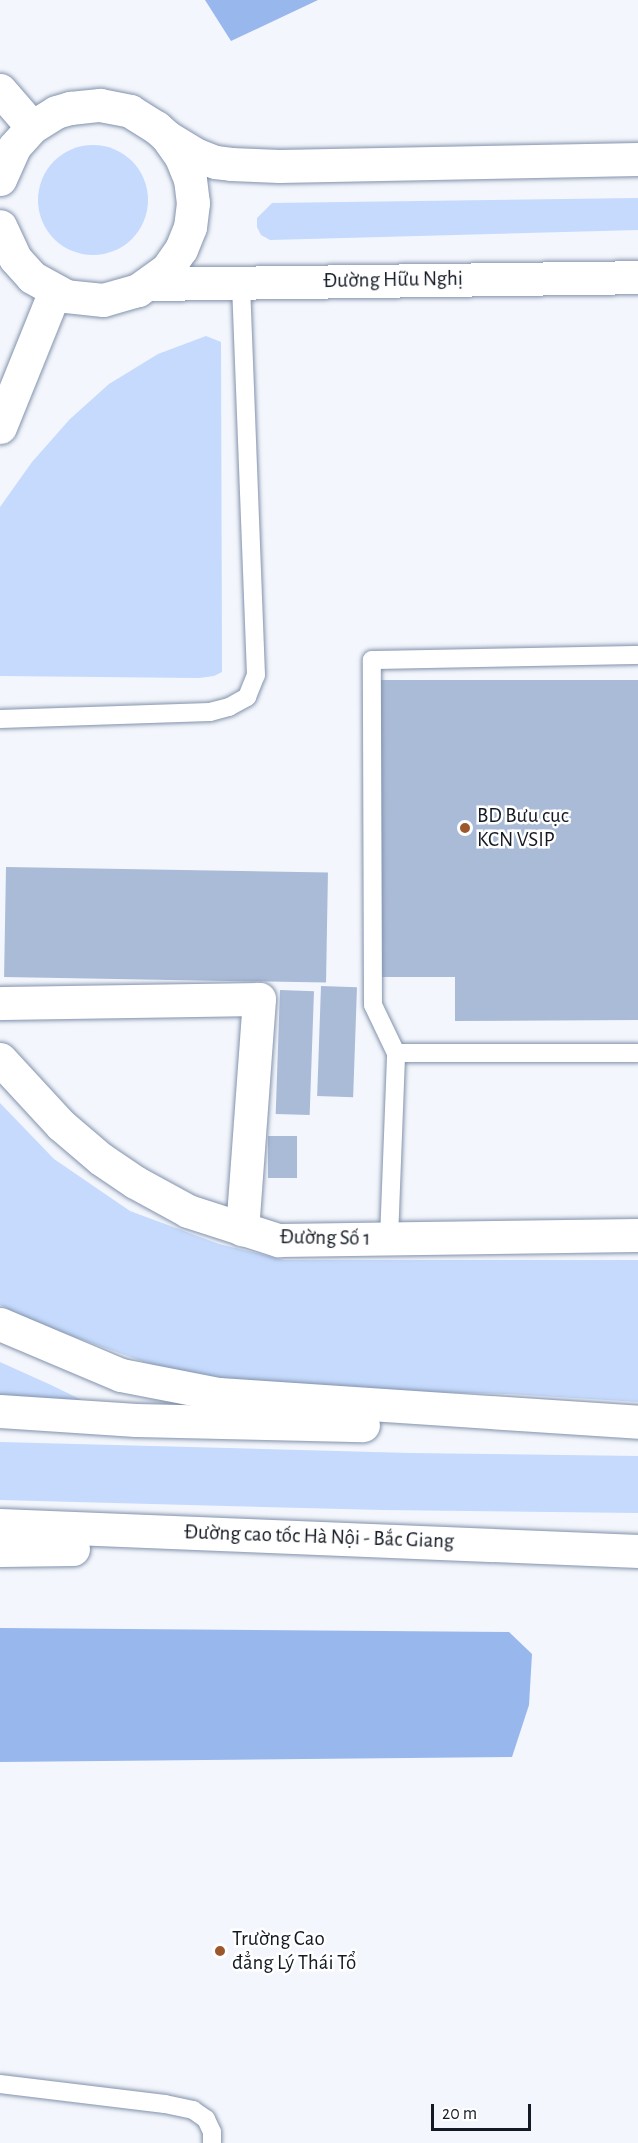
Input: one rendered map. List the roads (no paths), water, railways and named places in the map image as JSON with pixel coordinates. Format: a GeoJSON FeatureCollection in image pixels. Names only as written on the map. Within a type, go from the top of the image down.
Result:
{"type":"FeatureCollection","features":[{"type":"Feature","properties":{"kind":"main road"},"geometry":{"type":"LineString","coordinates":[[0,90],[32,127]]}},
{"type":"Feature","properties":{"kind":"main road"},"geometry":{"type":"LineString","coordinates":[[0,179],[14,147],[32,127],[56,112],[100,105],[116,107],[144,118],[167,137],[197,155],[215,162],[231,164],[279,166],[638,159]]}},
{"type":"Feature","properties":{"kind":"main road"},"geometry":{"type":"LineString","coordinates":[[0,226],[8,247],[23,268],[55,291],[78,299],[103,300],[127,295],[149,284],[167,269],[181,249],[190,227],[193,203],[190,179],[181,157],[167,137]]}},
{"type":"Feature","properties":{"kind":"main road","name":"Đường Hữu Nghị"},"geometry":{"type":"LineString","coordinates":[[149,284],[638,277]]}},
{"type":"Feature","properties":{"kind":"main road"},"geometry":{"type":"LineString","coordinates":[[0,427],[55,291]]}},
{"type":"Feature","properties":{"kind":"main road"},"geometry":{"type":"LineString","coordinates":[[0,1003],[259,999],[242,1229]]}},
{"type":"Feature","properties":{"kind":"main road","name":"Đường Số 1"},"geometry":{"type":"LineString","coordinates":[[0,1059],[61,1125],[101,1159],[188,1211],[278,1240],[638,1235]]}},
{"type":"Feature","properties":{"kind":"main road"},"geometry":{"type":"LineString","coordinates":[[0,1324],[121,1375],[219,1394],[638,1422]]}},
{"type":"Feature","properties":{"kind":"main road"},"geometry":{"type":"LineString","coordinates":[[0,1412],[136,1419],[638,1431]]}},
{"type":"Feature","properties":{"kind":"main road","name":"Đường cao tốc Hà Nội - Bắc Giang"},"geometry":{"type":"LineString","coordinates":[[0,1525],[638,1551]]}},
{"type":"Feature","properties":{"kind":"main road"},"geometry":{"type":"LineString","coordinates":[[0,1550],[505,1544]]}},
{"type":"Feature","properties":{"kind":"lane"},"geometry":{"type":"LineString","coordinates":[[0,719],[210,712],[229,707],[247,697],[256,675],[241,282]]}},
{"type":"Feature","properties":{"kind":"lane"},"geometry":{"type":"LineString","coordinates":[[389,1239],[396,1053],[373,1005],[372,660],[638,655]]}},
{"type":"Feature","properties":{"kind":"lane"},"geometry":{"type":"LineString","coordinates":[[396,1053],[638,1053]]}},
{"type":"Feature","properties":{"kind":"lane"},"geometry":{"type":"LineString","coordinates":[[0,2084],[165,2104],[193,2110],[206,2119],[212,2132],[212,2143]]}},
{"type":"Feature","properties":{"kind":"place","name":"BD Bưu cục KCN VSIP"},"geometry":{"type":"Point","coordinates":[465,828]}},
{"type":"Feature","properties":{"kind":"place","name":"Trường Cao đẳng Lý Thái Tổ"},"geometry":{"type":"Point","coordinates":[220,1951]}}]}
